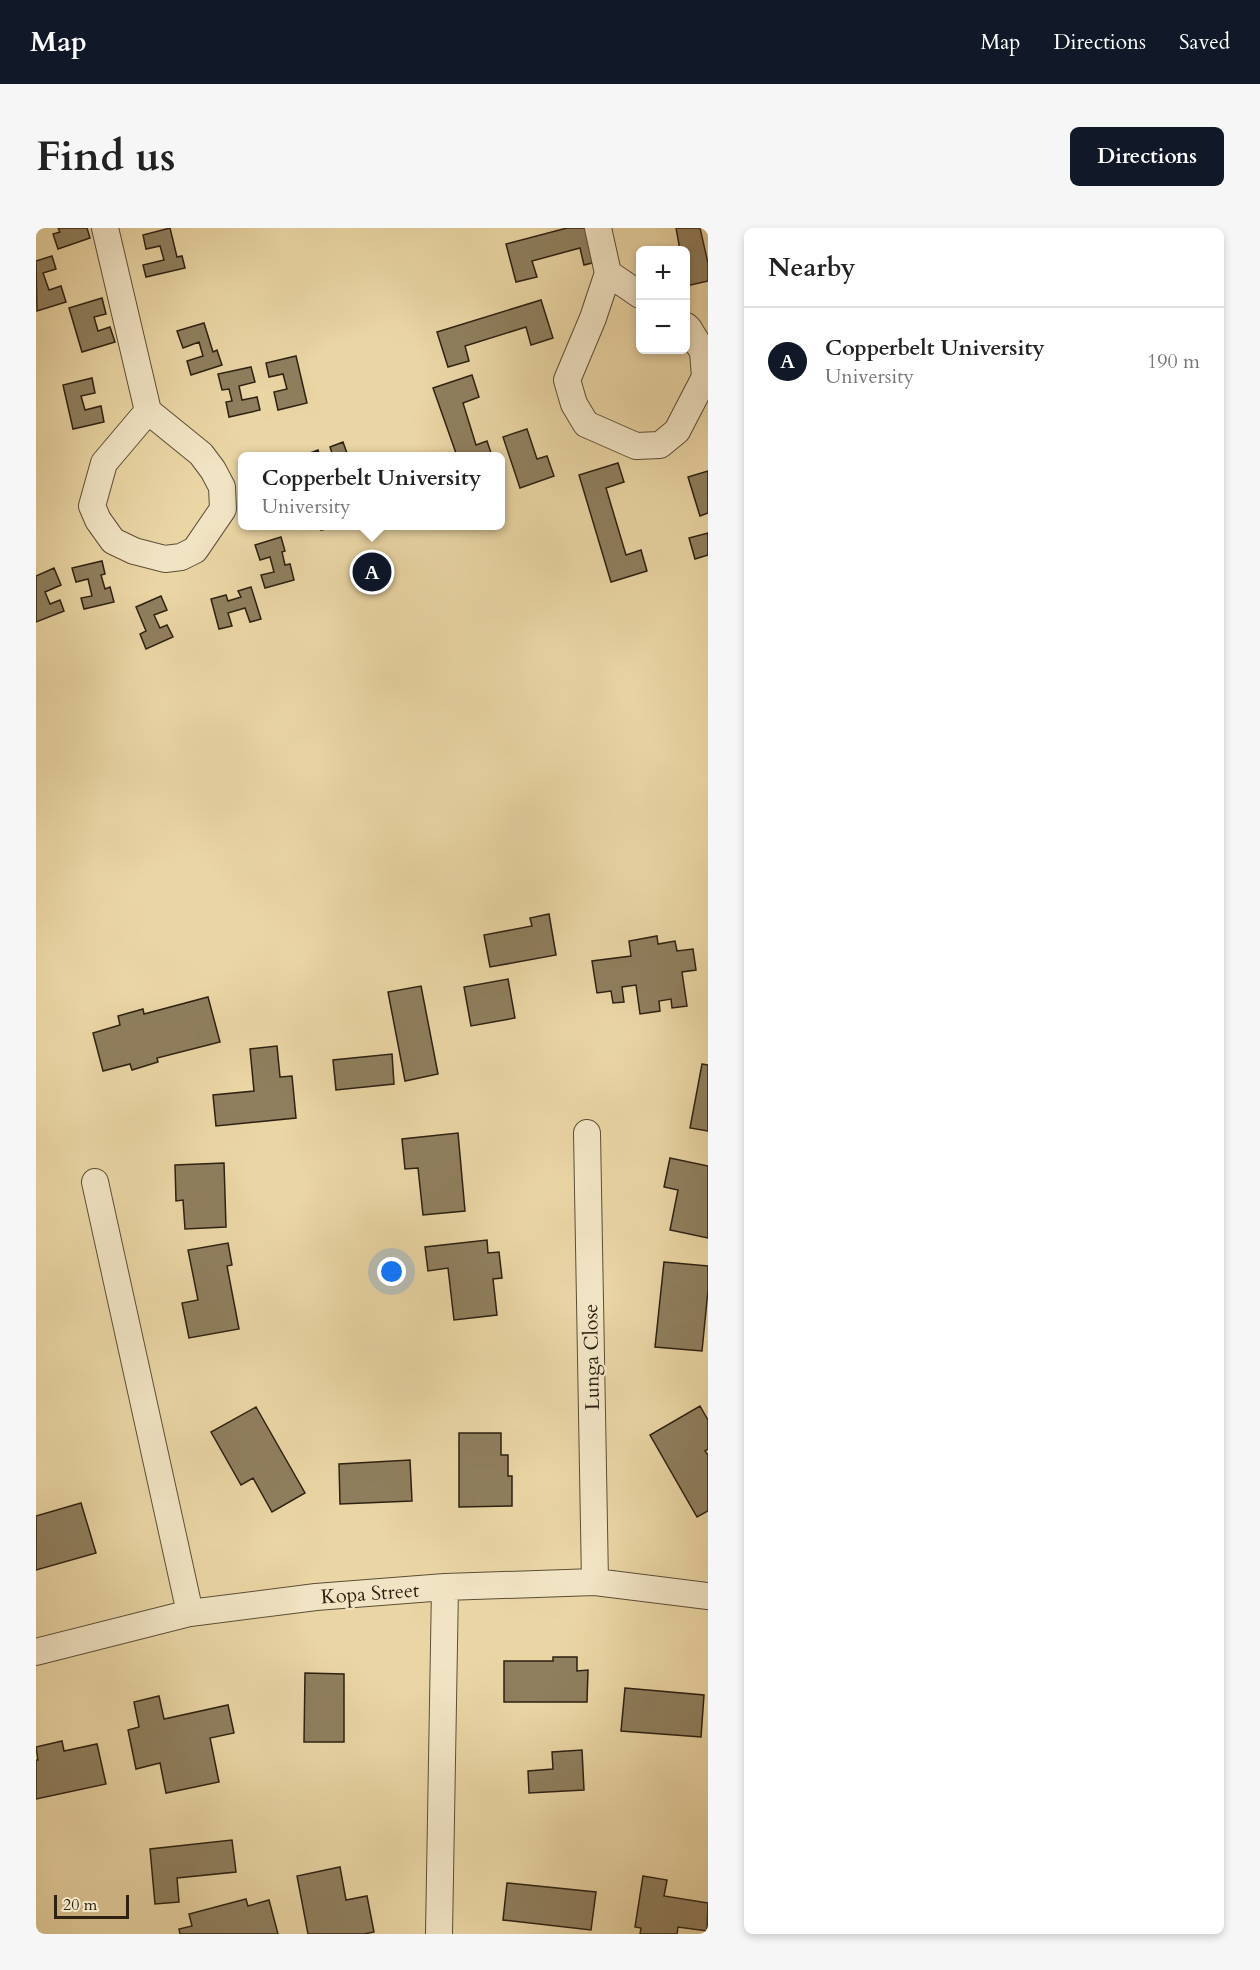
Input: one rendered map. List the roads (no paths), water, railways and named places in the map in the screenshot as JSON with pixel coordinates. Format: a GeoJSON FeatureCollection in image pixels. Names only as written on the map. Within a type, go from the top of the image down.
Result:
{"type":"FeatureCollection","features":[{"type":"Feature","properties":{"kind":"street"},"geometry":{"type":"LineString","coordinates":[[105,228],[148,411],[201,454],[222,487],[223,508],[195,550],[181,557],[165,559],[134,551],[113,541],[98,520],[92,506],[104,463],[148,411]]}},
{"type":"Feature","properties":{"kind":"street"},"geometry":{"type":"LineString","coordinates":[[598,228],[608,273],[593,318],[567,380],[574,405],[586,424],[636,446],[660,445],[677,431],[705,377],[703,352],[690,331]]}},
{"type":"Feature","properties":{"kind":"street"},"geometry":{"type":"LineString","coordinates":[[608,273],[636,292]]}},
{"type":"Feature","properties":{"kind":"street","name":"Lunga Close"},"geometry":{"type":"LineString","coordinates":[[587,1133],[595,1582]]}},
{"type":"Feature","properties":{"kind":"street"},"geometry":{"type":"LineString","coordinates":[[95,1182],[190,1613]]}},
{"type":"Feature","properties":{"kind":"street","name":"Kopa Street"},"geometry":{"type":"LineString","coordinates":[[36,1652],[190,1613],[316,1597],[445,1587],[595,1582],[708,1596]]}},
{"type":"Feature","properties":{"kind":"street"},"geometry":{"type":"LineString","coordinates":[[439,1934],[445,1587]]}},
{"type":"Feature","properties":{"kind":"place","name":"Copperbelt University"},"geometry":{"type":"Point","coordinates":[372,572]}}]}
